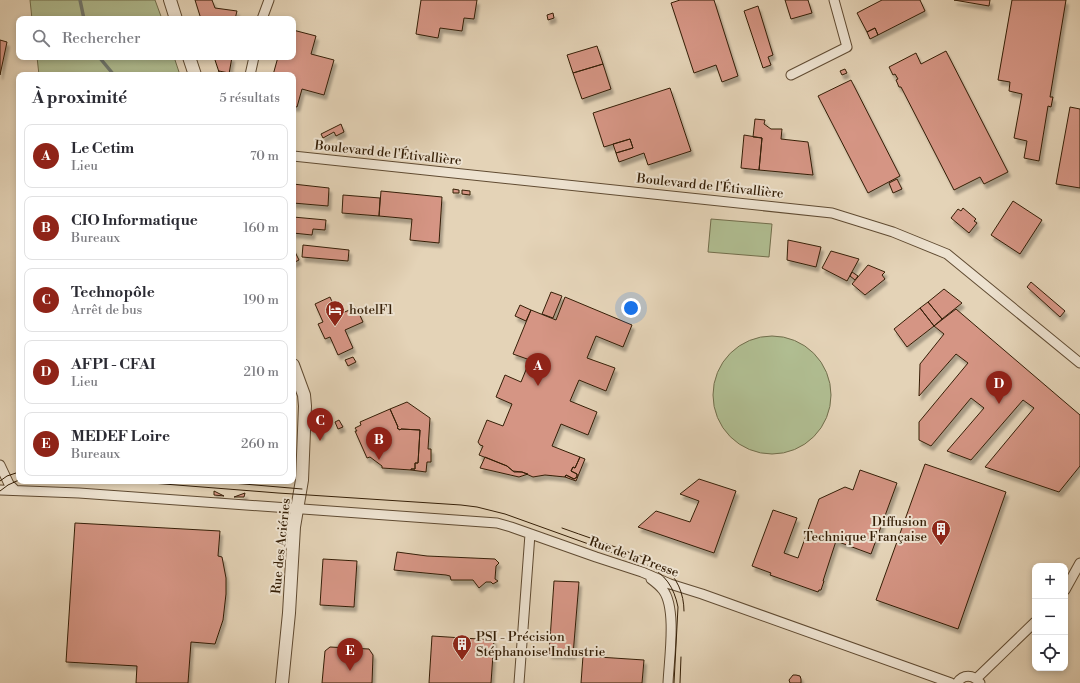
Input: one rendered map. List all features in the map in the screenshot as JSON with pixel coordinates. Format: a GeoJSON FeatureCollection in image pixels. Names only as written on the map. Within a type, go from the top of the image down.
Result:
{"type":"FeatureCollection","features":[{"type":"Feature","properties":{"kind":"street"},"geometry":{"type":"LineString","coordinates":[[170,0],[175,16]]}},
{"type":"Feature","properties":{"kind":"street"},"geometry":{"type":"LineString","coordinates":[[263,16],[269,0]]}},
{"type":"Feature","properties":{"kind":"street"},"geometry":{"type":"LineString","coordinates":[[791,75],[847,47],[834,0]]}},
{"type":"Feature","properties":{"kind":"street"},"geometry":{"type":"LineString","coordinates":[[190,60],[194,72]]}},
{"type":"Feature","properties":{"kind":"street"},"geometry":{"type":"LineString","coordinates":[[251,72],[253,60]]}},
{"type":"Feature","properties":{"kind":"street","name":"Boulevard de l'Étivallière"},"geometry":{"type":"LineString","coordinates":[[296,156],[832,213],[893,232],[947,254],[1080,363]]}},
{"type":"Feature","properties":{"kind":"street","name":"Rue des Aciéries"},"geometry":{"type":"LineString","coordinates":[[282,683],[289,613],[294,526],[302,480],[306,406],[304,394],[296,374]]}},
{"type":"Feature","properties":{"kind":"street"},"geometry":{"type":"LineString","coordinates":[[0,465],[9,484],[15,490]]}},
{"type":"Feature","properties":{"kind":"street","name":"Rue de la Presse"},"geometry":{"type":"LineString","coordinates":[[0,490],[497,523],[642,572],[670,584],[702,594],[951,683]]}},
{"type":"Feature","properties":{"kind":"street"},"geometry":{"type":"LineString","coordinates":[[519,683],[530,534]]}},
{"type":"Feature","properties":{"kind":"street"},"geometry":{"type":"LineString","coordinates":[[1068,585],[1080,563]]}},
{"type":"Feature","properties":{"kind":"street"},"geometry":{"type":"LineString","coordinates":[[642,572],[664,590],[668,603],[671,616],[668,683]]}},
{"type":"Feature","properties":{"kind":"street"},"geometry":{"type":"LineString","coordinates":[[956,683],[960,679],[968,676],[972,676],[978,681],[1032,625]]}},
{"type":"Feature","properties":{"kind":"green space"},"geometry":{"type":"Polygon","coordinates":[[[30,0],[155,0],[161,16],[32,16],[30,0]]]}},
{"type":"Feature","properties":{"kind":"green space"},"geometry":{"type":"Polygon","coordinates":[[[37,60],[175,60],[179,72],[39,72],[37,60]]]}},
{"type":"Feature","properties":{"kind":"green space"},"geometry":{"type":"Polygon","coordinates":[[[711,219],[772,224],[769,257],[708,252],[711,219]]]}},
{"type":"Feature","properties":{"kind":"green space"},"geometry":{"type":"Polygon","coordinates":[[[772,336],[783,337],[794,341],[805,346],[814,353],[821,362],[826,373],[830,384],[830,406],[826,417],[821,428],[814,437],[805,444],[794,449],[783,453],[772,454],[761,453],[750,449],[739,444],[730,437],[723,428],[718,417],[714,406],[713,395],[714,384],[718,373],[723,362],[730,353],[739,346],[750,341],[761,337],[772,336]]]}},
{"type":"Feature","properties":{"kind":"building"},"geometry":{"type":"Polygon","coordinates":[[[195,0],[212,0],[215,8],[237,11],[236,16],[200,16],[195,0]]]}},
{"type":"Feature","properties":{"kind":"building"},"geometry":{"type":"Polygon","coordinates":[[[421,0],[477,0],[474,19],[464,18],[462,31],[440,28],[438,38],[416,34],[421,0]]]}},
{"type":"Feature","properties":{"kind":"building"},"geometry":{"type":"Polygon","coordinates":[[[680,0],[714,0],[738,76],[722,82],[716,65],[694,73],[671,3],[680,0]]]}},
{"type":"Feature","properties":{"kind":"building"},"geometry":{"type":"Polygon","coordinates":[[[785,0],[808,0],[812,13],[791,19],[785,0]]]}},
{"type":"Feature","properties":{"kind":"building"},"geometry":{"type":"Polygon","coordinates":[[[882,0],[920,0],[925,11],[878,35],[875,28],[867,32],[857,13],[882,0]]]}},
{"type":"Feature","properties":{"kind":"building"},"geometry":{"type":"Polygon","coordinates":[[[954,0],[990,0],[989,6],[954,0]]]}},
{"type":"Feature","properties":{"kind":"building"},"geometry":{"type":"Polygon","coordinates":[[[1012,0],[1066,0],[1050,97],[1053,97],[1051,107],[1048,106],[1039,161],[1024,158],[1027,141],[1014,138],[1022,94],[1009,91],[1010,82],[998,80],[1012,0]]]}},
{"type":"Feature","properties":{"kind":"building"},"geometry":{"type":"Polygon","coordinates":[[[758,6],[773,55],[768,57],[771,65],[763,68],[744,11],[758,6]]]}},
{"type":"Feature","properties":{"kind":"building"},"geometry":{"type":"Polygon","coordinates":[[[553,13],[554,18],[548,20],[547,15],[553,13]]]}},
{"type":"Feature","properties":{"kind":"building"},"geometry":{"type":"Polygon","coordinates":[[[875,28],[878,35],[870,39],[867,32],[875,28]]]}},
{"type":"Feature","properties":{"kind":"building"},"geometry":{"type":"Polygon","coordinates":[[[296,31],[316,36],[311,54],[334,60],[324,95],[302,89],[297,107],[296,72],[274,72],[277,60],[296,60],[296,31]]]}},
{"type":"Feature","properties":{"kind":"building"},"geometry":{"type":"Polygon","coordinates":[[[0,40],[7,42],[0,75],[0,40]]]}},
{"type":"Feature","properties":{"kind":"building"},"geometry":{"type":"Polygon","coordinates":[[[597,46],[603,64],[573,73],[567,55],[597,46]]]}},
{"type":"Feature","properties":{"kind":"building"},"geometry":{"type":"Polygon","coordinates":[[[946,51],[1008,172],[984,184],[980,177],[954,190],[901,87],[899,87],[896,80],[898,79],[895,74],[893,75],[889,67],[916,53],[921,64],[946,51]]]}},
{"type":"Feature","properties":{"kind":"building"},"geometry":{"type":"Polygon","coordinates":[[[215,60],[231,60],[229,72],[219,72],[215,60]]]}},
{"type":"Feature","properties":{"kind":"building"},"geometry":{"type":"Polygon","coordinates":[[[603,64],[611,89],[582,99],[573,73],[603,64]]]}},
{"type":"Feature","properties":{"kind":"building"},"geometry":{"type":"Polygon","coordinates":[[[845,69],[847,73],[842,75],[840,71],[845,69]]]}},
{"type":"Feature","properties":{"kind":"building"},"geometry":{"type":"Polygon","coordinates":[[[851,80],[900,176],[868,193],[818,96],[851,80]]]}},
{"type":"Feature","properties":{"kind":"building"},"geometry":{"type":"Polygon","coordinates":[[[670,88],[691,151],[648,165],[644,153],[619,162],[616,153],[633,148],[630,139],[604,147],[593,113],[670,88]]]}},
{"type":"Feature","properties":{"kind":"building"},"geometry":{"type":"Polygon","coordinates":[[[1070,107],[1080,109],[1080,188],[1056,184],[1070,107]]]}},
{"type":"Feature","properties":{"kind":"building"},"geometry":{"type":"Polygon","coordinates":[[[755,119],[765,120],[764,124],[771,129],[782,129],[781,139],[808,142],[813,175],[759,170],[762,138],[753,137],[755,119]]]}},
{"type":"Feature","properties":{"kind":"building"},"geometry":{"type":"Polygon","coordinates":[[[341,124],[344,132],[336,136],[334,132],[323,138],[321,134],[341,124]]]}},
{"type":"Feature","properties":{"kind":"building"},"geometry":{"type":"Polygon","coordinates":[[[744,135],[762,138],[759,170],[741,168],[744,135]]]}},
{"type":"Feature","properties":{"kind":"building"},"geometry":{"type":"Polygon","coordinates":[[[630,139],[633,148],[616,153],[613,144],[630,139]]]}},
{"type":"Feature","properties":{"kind":"building"},"geometry":{"type":"Polygon","coordinates":[[[897,179],[902,189],[893,193],[889,183],[897,179]]]}},
{"type":"Feature","properties":{"kind":"building"},"geometry":{"type":"Polygon","coordinates":[[[296,184],[329,188],[328,206],[296,203],[296,184]]]}},
{"type":"Feature","properties":{"kind":"building"},"geometry":{"type":"Polygon","coordinates":[[[453,189],[459,190],[459,193],[453,193],[453,189]]]}},
{"type":"Feature","properties":{"kind":"building"},"geometry":{"type":"Polygon","coordinates":[[[462,190],[470,191],[470,195],[462,194],[462,190]]]}},
{"type":"Feature","properties":{"kind":"building"},"geometry":{"type":"Polygon","coordinates":[[[381,191],[442,197],[439,243],[410,240],[412,219],[379,216],[381,191]]]}},
{"type":"Feature","properties":{"kind":"building"},"geometry":{"type":"Polygon","coordinates":[[[343,195],[380,198],[379,216],[342,213],[343,195]]]}},
{"type":"Feature","properties":{"kind":"building"},"geometry":{"type":"Polygon","coordinates":[[[1013,201],[1042,220],[1020,254],[991,235],[1013,201]]]}},
{"type":"Feature","properties":{"kind":"building"},"geometry":{"type":"Polygon","coordinates":[[[963,208],[976,219],[974,221],[977,223],[969,233],[951,218],[958,209],[961,211],[963,208]]]}},
{"type":"Feature","properties":{"kind":"building"},"geometry":{"type":"Polygon","coordinates":[[[296,217],[326,220],[325,230],[313,229],[312,235],[296,233],[296,217]]]}},
{"type":"Feature","properties":{"kind":"building"},"geometry":{"type":"Polygon","coordinates":[[[788,240],[821,247],[816,267],[787,260],[788,240]]]}},
{"type":"Feature","properties":{"kind":"building"},"geometry":{"type":"Polygon","coordinates":[[[303,245],[349,250],[348,261],[302,257],[303,245]]]}},
{"type":"Feature","properties":{"kind":"building"},"geometry":{"type":"Polygon","coordinates":[[[831,251],[859,259],[847,281],[822,268],[831,251]]]}},
{"type":"Feature","properties":{"kind":"building"},"geometry":{"type":"Polygon","coordinates":[[[296,254],[299,260],[296,262],[296,254]]]}},
{"type":"Feature","properties":{"kind":"building"},"geometry":{"type":"Polygon","coordinates":[[[868,265],[885,272],[882,275],[885,279],[865,295],[852,284],[868,265]]]}},
{"type":"Feature","properties":{"kind":"building"},"geometry":{"type":"Polygon","coordinates":[[[852,272],[858,276],[855,280],[850,276],[852,272]]]}},
{"type":"Feature","properties":{"kind":"building"},"geometry":{"type":"Polygon","coordinates":[[[1031,282],[1065,311],[1060,317],[1027,287],[1031,282]]]}},
{"type":"Feature","properties":{"kind":"building"},"geometry":{"type":"Polygon","coordinates":[[[944,289],[962,303],[942,319],[928,302],[944,289]]]}},
{"type":"Feature","properties":{"kind":"building"},"geometry":{"type":"Polygon","coordinates":[[[551,292],[562,296],[553,318],[542,314],[551,292]]]}},
{"type":"Feature","properties":{"kind":"building","name":"hotelF1"},"geometry":{"type":"Polygon","coordinates":[[[330,297],[338,315],[356,307],[363,322],[345,330],[353,348],[338,355],[330,337],[325,339],[318,324],[323,322],[315,304],[330,297]]]}},
{"type":"Feature","properties":{"kind":"building"},"geometry":{"type":"Polygon","coordinates":[[[565,297],[632,325],[623,347],[596,336],[587,358],[615,368],[606,391],[579,380],[570,401],[597,412],[588,435],[561,424],[552,446],[580,457],[575,468],[573,467],[571,471],[577,474],[577,477],[574,479],[566,475],[565,477],[545,475],[533,477],[522,472],[513,471],[507,466],[479,455],[483,446],[478,442],[487,420],[503,426],[512,404],[496,397],[505,375],[521,382],[530,360],[513,354],[531,310],[556,320],[565,297]]]}},
{"type":"Feature","properties":{"kind":"building"},"geometry":{"type":"Polygon","coordinates":[[[928,302],[942,319],[934,326],[920,308],[928,302]]]}},
{"type":"Feature","properties":{"kind":"building"},"geometry":{"type":"Polygon","coordinates":[[[520,305],[531,310],[526,321],[515,316],[520,305]]]}},
{"type":"Feature","properties":{"kind":"building"},"geometry":{"type":"Polygon","coordinates":[[[920,308],[934,326],[907,347],[894,329],[920,308]]]}},
{"type":"Feature","properties":{"kind":"building"},"geometry":{"type":"Polygon","coordinates":[[[956,309],[1080,415],[1080,466],[1059,492],[985,467],[1034,408],[1023,400],[971,460],[947,451],[984,408],[971,398],[931,446],[919,440],[919,422],[968,363],[956,354],[919,396],[920,364],[944,334],[934,326],[956,309]]]}},
{"type":"Feature","properties":{"kind":"building"},"geometry":{"type":"Polygon","coordinates":[[[353,357],[356,362],[348,366],[345,360],[353,357]]]}},
{"type":"Feature","properties":{"kind":"building"},"geometry":{"type":"Polygon","coordinates":[[[407,402],[430,418],[428,449],[431,449],[431,462],[427,462],[426,472],[411,470],[415,469],[415,463],[418,463],[420,430],[400,430],[397,428],[398,427],[390,409],[407,402]]]}},
{"type":"Feature","properties":{"kind":"building"},"geometry":{"type":"Polygon","coordinates":[[[390,409],[398,427],[397,428],[400,430],[420,430],[418,463],[415,463],[415,469],[382,468],[382,466],[370,457],[367,458],[355,431],[357,431],[355,428],[361,425],[360,422],[390,409]]]}},
{"type":"Feature","properties":{"kind":"building"},"geometry":{"type":"Polygon","coordinates":[[[339,420],[343,427],[338,429],[335,422],[339,420]]]}},
{"type":"Feature","properties":{"kind":"building"},"geometry":{"type":"Polygon","coordinates":[[[319,428],[321,428],[321,435],[318,435],[319,428]]]}},
{"type":"Feature","properties":{"kind":"building"},"geometry":{"type":"Polygon","coordinates":[[[485,457],[507,466],[514,472],[528,474],[519,477],[480,468],[485,457]]]}},
{"type":"Feature","properties":{"kind":"building"},"geometry":{"type":"Polygon","coordinates":[[[580,457],[585,459],[576,481],[565,477],[566,475],[574,479],[577,477],[577,474],[571,471],[573,467],[575,468],[580,457]]]}},
{"type":"Feature","properties":{"kind":"building","name":"Diffusion Technique Française"},"geometry":{"type":"Polygon","coordinates":[[[925,464],[1006,492],[958,629],[876,600],[925,464]]]}},
{"type":"Feature","properties":{"kind":"building"},"geometry":{"type":"Polygon","coordinates":[[[860,470],[897,483],[871,554],[836,541],[821,590],[818,592],[770,575],[771,573],[752,566],[773,510],[797,518],[784,553],[798,558],[819,499],[845,487],[853,490],[860,470]]]}},
{"type":"Feature","properties":{"kind":"building"},"geometry":{"type":"Polygon","coordinates":[[[699,479],[736,491],[714,553],[638,527],[656,511],[690,522],[699,501],[680,494],[699,479]]]}},
{"type":"Feature","properties":{"kind":"building"},"geometry":{"type":"Polygon","coordinates":[[[214,491],[224,496],[214,495],[214,491]]]}},
{"type":"Feature","properties":{"kind":"building"},"geometry":{"type":"Polygon","coordinates":[[[245,493],[244,497],[234,497],[245,493]]]}},
{"type":"Feature","properties":{"kind":"building"},"geometry":{"type":"Polygon","coordinates":[[[75,523],[220,531],[218,556],[222,557],[226,578],[223,620],[215,644],[191,642],[188,683],[136,683],[137,666],[66,662],[75,523]]]}},
{"type":"Feature","properties":{"kind":"building"},"geometry":{"type":"Polygon","coordinates":[[[397,552],[427,556],[495,559],[499,563],[496,566],[495,579],[498,581],[493,584],[491,582],[486,582],[479,588],[473,580],[451,580],[450,576],[446,575],[394,570],[397,552]]]}},
{"type":"Feature","properties":{"kind":"building"},"geometry":{"type":"Polygon","coordinates":[[[323,559],[357,561],[354,607],[320,605],[323,559]]]}},
{"type":"Feature","properties":{"kind":"building"},"geometry":{"type":"Polygon","coordinates":[[[554,581],[579,582],[573,655],[549,654],[554,581]]]}},
{"type":"Feature","properties":{"kind":"building","name":"PSI - Précision Stéphanoise Industrie"},"geometry":{"type":"Polygon","coordinates":[[[432,636],[494,640],[491,683],[429,683],[432,636]]]}},
{"type":"Feature","properties":{"kind":"building"},"geometry":{"type":"Polygon","coordinates":[[[330,647],[369,649],[373,655],[372,683],[322,683],[325,651],[330,647]]]}},
{"type":"Feature","properties":{"kind":"building"},"geometry":{"type":"Polygon","coordinates":[[[583,656],[644,660],[642,683],[581,683],[583,656]]]}},
{"type":"Feature","properties":{"kind":"building"},"geometry":{"type":"Polygon","coordinates":[[[793,675],[800,676],[801,683],[790,683],[789,680],[793,675]]]}},
{"type":"Feature","properties":{"kind":"waterway"},"geometry":{"type":"LineString","coordinates":[[80,0],[83,16]]}},
{"type":"Feature","properties":{"kind":"waterway"},"geometry":{"type":"LineString","coordinates":[[102,60],[112,72]]}},
{"type":"Feature","properties":{"kind":"tram line"},"geometry":{"type":"LineString","coordinates":[[0,481],[7,476],[16,473]]}},
{"type":"Feature","properties":{"kind":"tram line"},"geometry":{"type":"LineString","coordinates":[[0,491],[16,481]]}},
{"type":"Feature","properties":{"kind":"tram line"},"geometry":{"type":"LineString","coordinates":[[164,484],[477,507],[505,514],[647,565],[664,577],[668,582],[674,593],[678,607],[674,683]]}},
{"type":"Feature","properties":{"kind":"tram line"},"geometry":{"type":"LineString","coordinates":[[244,484],[302,489]]}},
{"type":"Feature","properties":{"kind":"tram line"},"geometry":{"type":"LineString","coordinates":[[562,528],[654,561],[667,570],[676,580],[683,598],[684,611]]}},
{"type":"Feature","properties":{"kind":"tram line"},"geometry":{"type":"LineString","coordinates":[[680,683],[681,657]]}},
{"type":"Feature","properties":{"kind":"place","name":"hotelF1"},"geometry":{"type":"Point","coordinates":[335,327]}},
{"type":"Feature","properties":{"kind":"place","name":"Le Cetim"},"geometry":{"type":"Point","coordinates":[538,386]}},
{"type":"Feature","properties":{"kind":"place","name":"AFPI - CFAI"},"geometry":{"type":"Point","coordinates":[999,404]}},
{"type":"Feature","properties":{"kind":"place","name":"Technopôle"},"geometry":{"type":"Point","coordinates":[320,441]}},
{"type":"Feature","properties":{"kind":"place","name":"CIO Informatique"},"geometry":{"type":"Point","coordinates":[379,460]}},
{"type":"Feature","properties":{"kind":"place","name":"Diffusion Technique Française"},"geometry":{"type":"Point","coordinates":[941,546]}},
{"type":"Feature","properties":{"kind":"place","name":"PSI - Précision Stéphanoise Industrie"},"geometry":{"type":"Point","coordinates":[462,661]}},
{"type":"Feature","properties":{"kind":"place","name":"MEDEF Loire"},"geometry":{"type":"Point","coordinates":[350,671]}}]}
